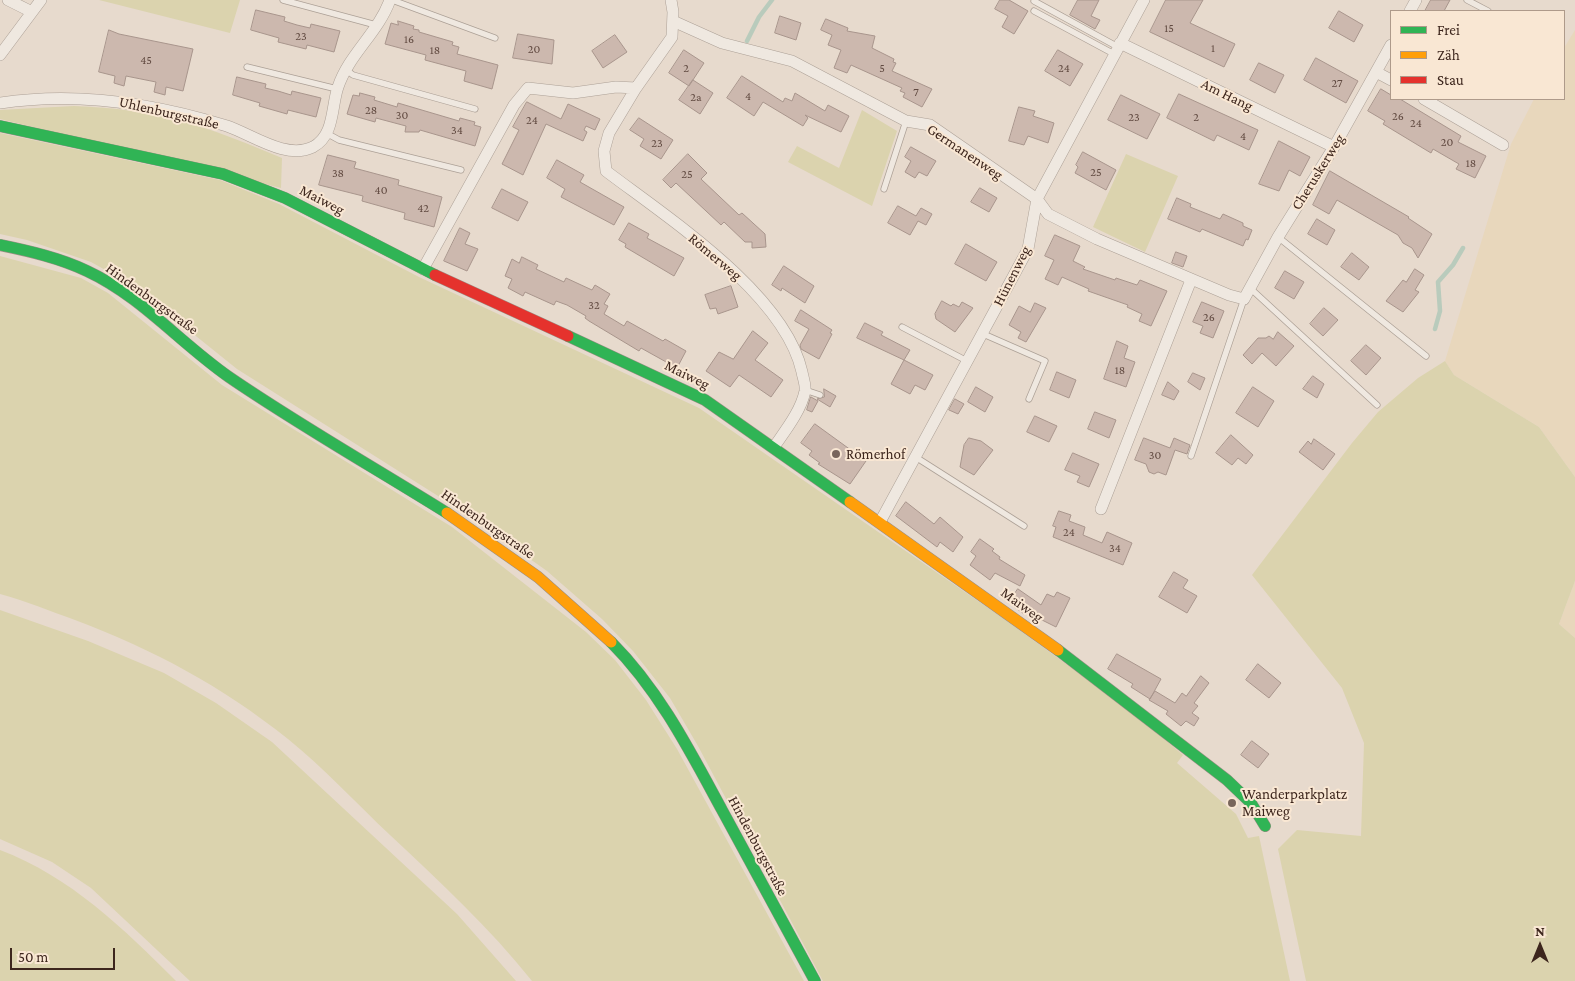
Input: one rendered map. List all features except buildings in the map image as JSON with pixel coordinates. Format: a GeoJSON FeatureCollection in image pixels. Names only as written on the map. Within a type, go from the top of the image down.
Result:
{"type":"FeatureCollection","features":[{"type":"Feature","properties":{"kind":"street"},"geometry":{"type":"LineString","coordinates":[[8,0],[32,12]]}},
{"type":"Feature","properties":{"kind":"street"},"geometry":{"type":"LineString","coordinates":[[0,56],[41,0]]}},
{"type":"Feature","properties":{"kind":"street"},"geometry":{"type":"LineString","coordinates":[[328,134],[337,89],[345,69],[378,26],[391,0]]}},
{"type":"Feature","properties":{"kind":"street","name":"Römerweg"},"geometry":{"type":"LineString","coordinates":[[671,0],[672,37],[636,88],[609,134],[604,151],[606,171],[684,231],[747,284],[778,322],[799,358],[805,390]]}},
{"type":"Feature","properties":{"kind":"street","name":"Hünenweg"},"geometry":{"type":"LineString","coordinates":[[880,522],[914,456],[1028,249],[1037,199],[1144,0]]}},
{"type":"Feature","properties":{"kind":"street","name":"Germanenweg"},"geometry":{"type":"LineString","coordinates":[[673,21],[722,43],[792,61],[906,121],[930,125],[1037,199],[1048,214],[1097,239],[1191,280],[1244,299]]}},
{"type":"Feature","properties":{"kind":"street","name":"Cheruskerweg"},"geometry":{"type":"LineString","coordinates":[[1244,299],[1278,237],[1334,147],[1390,47]]}},
{"type":"Feature","properties":{"kind":"street","name":"Am Hang"},"geometry":{"type":"LineString","coordinates":[[1117,48],[1334,147]]}},
{"type":"Feature","properties":{"kind":"street"},"geometry":{"type":"LineString","coordinates":[[1376,72],[1390,79]]}},
{"type":"Feature","properties":{"kind":"street"},"geometry":{"type":"LineString","coordinates":[[423,269],[514,105],[528,88],[573,92],[616,87],[636,88]]}},
{"type":"Feature","properties":{"kind":"street","name":"Uhlenburgstraße"},"geometry":{"type":"LineString","coordinates":[[0,103],[83,98],[130,102],[228,127],[285,150],[299,150],[313,146],[328,134]]}},
{"type":"Feature","properties":{"kind":"street"},"geometry":{"type":"LineString","coordinates":[[1426,100],[1503,145]]}},
{"type":"Feature","properties":{"kind":"street","name":"Maiweg"},"geometry":{"type":"LineString","coordinates":[[0,126],[223,174],[285,198],[423,269],[705,400],[1090,672],[1178,740],[1251,803],[1265,826]]}},
{"type":"Feature","properties":{"kind":"street","name":"Hindenburgstraße"},"geometry":{"type":"LineString","coordinates":[[0,245],[28,250],[86,270],[112,285],[159,319],[228,376],[459,520],[538,577],[596,626],[625,656],[662,704],[688,747],[815,981]]}},
{"type":"Feature","properties":{"kind":"street"},"geometry":{"type":"LineString","coordinates":[[1101,509],[1191,280]]}},
{"type":"Feature","properties":{"kind":"street"},"geometry":{"type":"LineString","coordinates":[[774,447],[802,405],[805,390]]}},
{"type":"Feature","properties":{"kind":"lane"},"geometry":{"type":"LineString","coordinates":[[283,0],[378,26]]}},
{"type":"Feature","properties":{"kind":"lane"},"geometry":{"type":"LineString","coordinates":[[391,0],[495,38]]}},
{"type":"Feature","properties":{"kind":"lane"},"geometry":{"type":"LineString","coordinates":[[1467,0],[1486,10]]}},
{"type":"Feature","properties":{"kind":"lane"},"geometry":{"type":"LineString","coordinates":[[1034,1],[1117,48]]}},
{"type":"Feature","properties":{"kind":"lane"},"geometry":{"type":"LineString","coordinates":[[1034,11],[1117,48]]}},
{"type":"Feature","properties":{"kind":"lane"},"geometry":{"type":"LineString","coordinates":[[247,67],[337,89]]}},
{"type":"Feature","properties":{"kind":"lane"},"geometry":{"type":"LineString","coordinates":[[345,69],[353,75],[475,109]]}},
{"type":"Feature","properties":{"kind":"lane"},"geometry":{"type":"LineString","coordinates":[[884,189],[906,121]]}},
{"type":"Feature","properties":{"kind":"lane"},"geometry":{"type":"LineString","coordinates":[[328,134],[339,140],[461,170]]}},
{"type":"Feature","properties":{"kind":"lane"},"geometry":{"type":"LineString","coordinates":[[1278,237],[1426,356]]}},
{"type":"Feature","properties":{"kind":"lane"},"geometry":{"type":"LineString","coordinates":[[1250,288],[1377,405]]}},
{"type":"Feature","properties":{"kind":"lane"},"geometry":{"type":"LineString","coordinates":[[1192,456],[1244,299]]}},
{"type":"Feature","properties":{"kind":"lane"},"geometry":{"type":"LineString","coordinates":[[902,327],[967,361]]}},
{"type":"Feature","properties":{"kind":"lane"},"geometry":{"type":"LineString","coordinates":[[981,333],[1045,360],[1029,399]]}},
{"type":"Feature","properties":{"kind":"lane"},"geometry":{"type":"LineString","coordinates":[[805,390],[820,395]]}},
{"type":"Feature","properties":{"kind":"lane"},"geometry":{"type":"LineString","coordinates":[[914,456],[1024,526]]}},
{"type":"Feature","properties":{"kind":"shaded area"},"geometry":{"type":"Polygon","coordinates":[[[99,0],[240,0],[230,33],[99,0]]]}},
{"type":"Feature","properties":{"kind":"shaded area"},"geometry":{"type":"Polygon","coordinates":[[[1575,30],[1575,477],[1539,427],[1454,375],[1445,361],[1511,144],[1533,100],[1565,100],[1565,46],[1575,30]]]}},
{"type":"Feature","properties":{"kind":"shaded area"},"geometry":{"type":"Polygon","coordinates":[[[74,106],[125,110],[171,118],[246,143],[282,158],[281,188],[0,119],[0,110],[74,106]]]}},
{"type":"Feature","properties":{"kind":"shaded area"},"geometry":{"type":"Polygon","coordinates":[[[862,110],[897,131],[872,206],[788,162],[797,146],[839,168],[862,110]]]}},
{"type":"Feature","properties":{"kind":"shaded area"},"geometry":{"type":"Polygon","coordinates":[[[0,133],[220,180],[279,204],[419,277],[699,408],[1004,619],[1131,711],[1183,755],[1177,763],[1236,814],[1248,838],[1259,836],[1290,981],[823,981],[698,746],[670,698],[633,651],[602,619],[547,571],[465,513],[237,369],[166,312],[118,277],[91,262],[27,240],[0,234],[0,133]]]}},
{"type":"Feature","properties":{"kind":"shaded area"},"geometry":{"type":"Polygon","coordinates":[[[1126,154],[1178,176],[1145,252],[1093,227],[1126,154]]]}},
{"type":"Feature","properties":{"kind":"shaded area"},"geometry":{"type":"Polygon","coordinates":[[[0,256],[81,278],[108,293],[222,385],[452,527],[586,632],[615,660],[646,700],[677,749],[804,981],[532,981],[499,942],[445,887],[314,762],[263,720],[212,686],[133,644],[75,620],[0,594],[0,256]]]}},
{"type":"Feature","properties":{"kind":"shaded area"},"geometry":{"type":"Polygon","coordinates":[[[1445,361],[1454,375],[1539,427],[1575,477],[1575,581],[1559,624],[1575,638],[1575,981],[1306,981],[1278,849],[1297,830],[1361,836],[1364,743],[1342,688],[1252,575],[1352,443],[1378,412],[1418,378],[1445,361]]]}},
{"type":"Feature","properties":{"kind":"shaded area"},"geometry":{"type":"Polygon","coordinates":[[[1575,581],[1575,638],[1559,624],[1575,581]]]}},
{"type":"Feature","properties":{"kind":"shaded area"},"geometry":{"type":"Polygon","coordinates":[[[0,610],[88,641],[164,673],[216,703],[272,742],[457,914],[516,981],[190,981],[91,888],[52,862],[0,839],[0,610]]]}},
{"type":"Feature","properties":{"kind":"shaded area"},"geometry":{"type":"Polygon","coordinates":[[[0,850],[26,861],[73,889],[116,923],[176,981],[0,981],[0,850]]]}},
{"type":"Feature","properties":{"kind":"waterway"},"geometry":{"type":"LineString","coordinates":[[747,41],[759,17],[772,0]]}},
{"type":"Feature","properties":{"kind":"waterway"},"geometry":{"type":"LineString","coordinates":[[1435,329],[1440,311],[1438,282],[1453,265],[1463,248]]}},
{"type":"Feature","properties":{"kind":"traffic: fast"},"geometry":{"type":"LineString","coordinates":[[0,126],[223,174],[285,198],[435,275]]}},
{"type":"Feature","properties":{"kind":"traffic: fast"},"geometry":{"type":"LineString","coordinates":[[0,245],[66,262],[107,281],[143,307],[229,377],[447,513]]}},
{"type":"Feature","properties":{"kind":"traffic: fast"},"geometry":{"type":"LineString","coordinates":[[568,336],[705,400],[850,502]]}},
{"type":"Feature","properties":{"kind":"traffic: fast"},"geometry":{"type":"LineString","coordinates":[[611,642],[644,680],[672,722],[815,981]]}},
{"type":"Feature","properties":{"kind":"traffic: fast"},"geometry":{"type":"LineString","coordinates":[[1058,650],[1227,780],[1251,803],[1265,826]]}},
{"type":"Feature","properties":{"kind":"traffic: slow"},"geometry":{"type":"LineString","coordinates":[[850,502],[1058,650]]}},
{"type":"Feature","properties":{"kind":"traffic: slow"},"geometry":{"type":"LineString","coordinates":[[447,513],[538,577],[611,642]]}},
{"type":"Feature","properties":{"kind":"traffic: jam"},"geometry":{"type":"LineString","coordinates":[[435,275],[568,336]]}},
{"type":"Feature","properties":{"kind":"place","name":"Römerhof"},"geometry":{"type":"Point","coordinates":[836,454]}},
{"type":"Feature","properties":{"kind":"place","name":"Wanderparkplatz Maiweg"},"geometry":{"type":"Point","coordinates":[1232,803]}}]}
